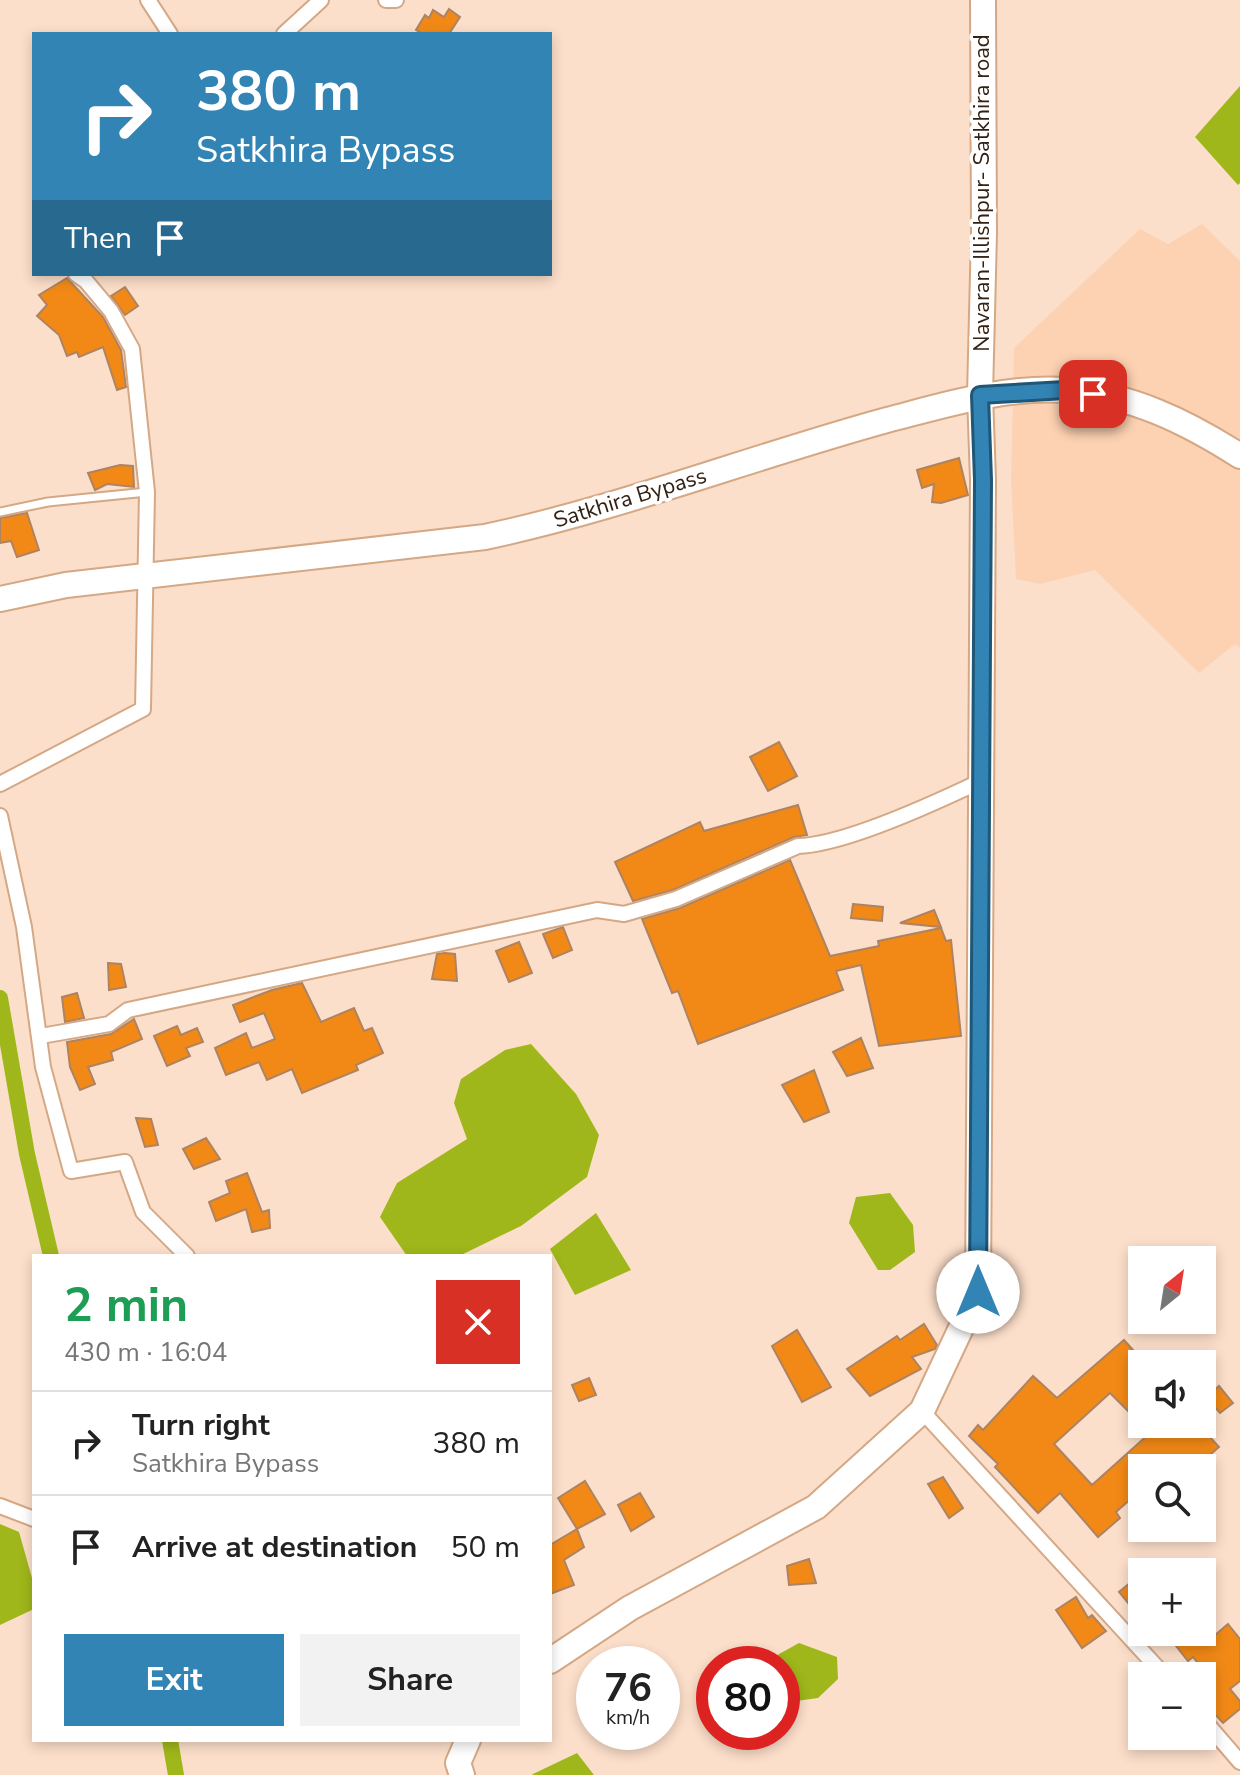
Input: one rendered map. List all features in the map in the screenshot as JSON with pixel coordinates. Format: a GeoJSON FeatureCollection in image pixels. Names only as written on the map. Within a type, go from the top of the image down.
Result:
{"type":"FeatureCollection","features":[{"type":"Feature","properties":{"kind":"highway","name":"Navaran-Illishpur- Satkhira road"},"geometry":{"type":"LineString","coordinates":[[552,1660],[630,1608],[816,1507],[922,1411],[978,1292],[983,0]]}},
{"type":"Feature","properties":{"kind":"highway","name":"Satkhira Bypass"},"geometry":{"type":"LineString","coordinates":[[0,599],[66,585],[516,531],[613,505],[847,431],[980,395],[1065,390],[1120,399],[1168,415],[1240,456]]}},
{"type":"Feature","properties":{"kind":"highway"},"geometry":{"type":"LineString","coordinates":[[462,1775],[458,1763],[467,1742]]}},
{"type":"Feature","properties":{"kind":"street"},"geometry":{"type":"LineString","coordinates":[[148,0],[169,32]]}},
{"type":"Feature","properties":{"kind":"street"},"geometry":{"type":"LineString","coordinates":[[286,32],[321,0]]}},
{"type":"Feature","properties":{"kind":"street"},"geometry":{"type":"LineString","coordinates":[[386,0],[396,0]]}},
{"type":"Feature","properties":{"kind":"street"},"geometry":{"type":"LineString","coordinates":[[0,784],[143,709],[147,492],[132,349],[111,311],[79,276]]}},
{"type":"Feature","properties":{"kind":"street"},"geometry":{"type":"LineString","coordinates":[[41,1036],[85,1031],[109,1024],[128,1010],[480,934],[597,910],[624,914],[676,899],[798,846],[820,845],[941,800],[981,781]]}},
{"type":"Feature","properties":{"kind":"street"},"geometry":{"type":"LineString","coordinates":[[0,816],[24,927],[43,1067],[71,1171],[125,1162],[143,1212],[185,1254]]}},
{"type":"Feature","properties":{"kind":"street"},"geometry":{"type":"LineString","coordinates":[[922,1411],[1152,1662]]}},
{"type":"Feature","properties":{"kind":"street"},"geometry":{"type":"LineString","coordinates":[[0,1506],[32,1518]]}},
{"type":"Feature","properties":{"kind":"street"},"geometry":{"type":"LineString","coordinates":[[1216,1734],[1240,1762]]}},
{"type":"Feature","properties":{"kind":"lane"},"geometry":{"type":"LineString","coordinates":[[0,512],[48,502],[147,492]]}},
{"type":"Feature","properties":{"kind":"shaded area"},"geometry":{"type":"Polygon","coordinates":[[[1240,86],[1240,183],[1238,185],[1195,137],[1240,86]]]}},
{"type":"Feature","properties":{"kind":"shaded area"},"geometry":{"type":"Polygon","coordinates":[[[1202,224],[1240,261],[1240,648],[1235,644],[1199,673],[1095,570],[1040,584],[1016,579],[1011,480],[1014,348],[1140,229],[1168,244],[1202,224]]]}},
{"type":"Feature","properties":{"kind":"shaded area"},"geometry":{"type":"Polygon","coordinates":[[[531,1044],[576,1094],[599,1135],[587,1177],[521,1226],[463,1254],[406,1254],[380,1217],[397,1183],[467,1139],[454,1103],[461,1079],[505,1050],[531,1044]]]}},
{"type":"Feature","properties":{"kind":"shaded area"},"geometry":{"type":"Polygon","coordinates":[[[890,1193],[913,1225],[915,1252],[890,1270],[878,1270],[849,1223],[856,1197],[890,1193]]]}},
{"type":"Feature","properties":{"kind":"shaded area"},"geometry":{"type":"Polygon","coordinates":[[[596,1213],[631,1270],[575,1295],[550,1249],[596,1213]]]}},
{"type":"Feature","properties":{"kind":"shaded area"},"geometry":{"type":"Polygon","coordinates":[[[0,1524],[19,1532],[32,1578],[32,1610],[0,1625],[0,1524]]]}},
{"type":"Feature","properties":{"kind":"shaded area"},"geometry":{"type":"Polygon","coordinates":[[[799,1643],[837,1657],[838,1679],[818,1698],[800,1700],[800,1646],[794,1646],[799,1643]]]}},
{"type":"Feature","properties":{"kind":"shaded area"},"geometry":{"type":"Polygon","coordinates":[[[577,1753],[594,1775],[532,1775],[533,1774],[577,1753]]]}},
{"type":"Feature","properties":{"kind":"building"},"geometry":{"type":"Polygon","coordinates":[[[449,9],[460,17],[450,32],[416,30],[425,15],[429,18],[433,10],[444,17],[449,9]]]}},
{"type":"Feature","properties":{"kind":"building"},"geometry":{"type":"Polygon","coordinates":[[[67,278],[103,317],[121,350],[126,387],[117,390],[103,347],[79,357],[77,352],[67,356],[59,335],[37,316],[47,305],[39,295],[67,278]]]}},
{"type":"Feature","properties":{"kind":"building"},"geometry":{"type":"Polygon","coordinates":[[[125,287],[138,306],[125,315],[111,296],[125,287]]]}},
{"type":"Feature","properties":{"kind":"building"},"geometry":{"type":"Polygon","coordinates":[[[959,458],[968,495],[941,503],[932,502],[934,484],[922,488],[917,470],[959,458]]]}},
{"type":"Feature","properties":{"kind":"building"},"geometry":{"type":"Polygon","coordinates":[[[120,465],[133,466],[134,487],[107,484],[95,490],[88,473],[120,465]]]}},
{"type":"Feature","properties":{"kind":"building"},"geometry":{"type":"Polygon","coordinates":[[[27,513],[39,550],[17,557],[11,541],[0,543],[0,518],[27,513]]]}},
{"type":"Feature","properties":{"kind":"building"},"geometry":{"type":"Polygon","coordinates":[[[779,742],[797,776],[768,791],[750,757],[779,742]]]}},
{"type":"Feature","properties":{"kind":"building"},"geometry":{"type":"Polygon","coordinates":[[[798,805],[807,835],[794,837],[673,890],[633,901],[615,862],[700,822],[704,831],[798,805]]]}},
{"type":"Feature","properties":{"kind":"building"},"geometry":{"type":"Polygon","coordinates":[[[790,860],[830,956],[879,946],[878,941],[941,928],[946,941],[951,940],[961,1036],[879,1046],[861,965],[836,971],[843,990],[698,1044],[678,991],[672,993],[642,919],[680,908],[790,860]]]}},
{"type":"Feature","properties":{"kind":"building"},"geometry":{"type":"Polygon","coordinates":[[[853,904],[883,907],[882,921],[851,918],[853,904]]]}},
{"type":"Feature","properties":{"kind":"building"},"geometry":{"type":"Polygon","coordinates":[[[934,910],[941,927],[900,923],[934,910]]]}},
{"type":"Feature","properties":{"kind":"building"},"geometry":{"type":"Polygon","coordinates":[[[563,927],[572,950],[553,958],[543,934],[563,927]]]}},
{"type":"Feature","properties":{"kind":"building"},"geometry":{"type":"Polygon","coordinates":[[[519,942],[532,973],[509,982],[496,951],[519,942]]]}},
{"type":"Feature","properties":{"kind":"building"},"geometry":{"type":"Polygon","coordinates":[[[437,954],[455,954],[457,981],[432,979],[437,954]]]}},
{"type":"Feature","properties":{"kind":"building"},"geometry":{"type":"Polygon","coordinates":[[[108,963],[121,964],[126,987],[109,990],[108,963]]]}},
{"type":"Feature","properties":{"kind":"building"},"geometry":{"type":"Polygon","coordinates":[[[302,983],[321,1022],[354,1008],[364,1031],[372,1028],[383,1053],[356,1065],[358,1070],[302,1093],[292,1069],[267,1080],[259,1062],[226,1075],[215,1048],[246,1033],[252,1048],[275,1039],[264,1013],[240,1022],[233,1005],[272,990],[302,983]]]}},
{"type":"Feature","properties":{"kind":"building"},"geometry":{"type":"Polygon","coordinates":[[[77,993],[84,1018],[65,1022],[62,997],[77,993]]]}},
{"type":"Feature","properties":{"kind":"building"},"geometry":{"type":"Polygon","coordinates":[[[134,1019],[142,1039],[111,1052],[113,1060],[88,1067],[95,1084],[80,1090],[70,1067],[67,1042],[111,1034],[134,1019]]]}},
{"type":"Feature","properties":{"kind":"building"},"geometry":{"type":"Polygon","coordinates":[[[177,1026],[181,1035],[197,1028],[203,1042],[186,1048],[190,1056],[167,1066],[154,1036],[177,1026]]]}},
{"type":"Feature","properties":{"kind":"building"},"geometry":{"type":"Polygon","coordinates":[[[861,1038],[873,1068],[847,1076],[833,1052],[861,1038]]]}},
{"type":"Feature","properties":{"kind":"building"},"geometry":{"type":"Polygon","coordinates":[[[814,1070],[829,1112],[804,1122],[782,1085],[814,1070]]]}},
{"type":"Feature","properties":{"kind":"building"},"geometry":{"type":"Polygon","coordinates":[[[136,1118],[151,1119],[158,1145],[145,1147],[136,1118]]]}},
{"type":"Feature","properties":{"kind":"building"},"geometry":{"type":"Polygon","coordinates":[[[206,1138],[220,1159],[194,1169],[183,1149],[206,1138]]]}},
{"type":"Feature","properties":{"kind":"building"},"geometry":{"type":"Polygon","coordinates":[[[247,1173],[262,1212],[269,1210],[270,1228],[252,1232],[246,1209],[216,1221],[209,1202],[230,1193],[226,1181],[247,1173]]]}},
{"type":"Feature","properties":{"kind":"building"},"geometry":{"type":"Polygon","coordinates":[[[924,1324],[937,1345],[935,1349],[912,1357],[921,1369],[870,1396],[847,1369],[897,1336],[900,1340],[924,1324]]]}},
{"type":"Feature","properties":{"kind":"building"},"geometry":{"type":"Polygon","coordinates":[[[797,1330],[831,1387],[802,1402],[772,1346],[797,1330]]]}},
{"type":"Feature","properties":{"kind":"building"},"geometry":{"type":"Polygon","coordinates":[[[1124,1340],[1133,1350],[1128,1350],[1128,1411],[1110,1393],[1054,1444],[1092,1485],[1144,1438],[1211,1438],[1219,1447],[1211,1454],[1128,1454],[1128,1501],[1116,1512],[1120,1518],[1098,1537],[1060,1493],[1038,1513],[995,1467],[998,1464],[969,1436],[978,1425],[983,1430],[1033,1376],[1057,1398],[1124,1340]]]}},
{"type":"Feature","properties":{"kind":"building"},"geometry":{"type":"Polygon","coordinates":[[[589,1378],[596,1395],[579,1401],[572,1385],[589,1378]]]}},
{"type":"Feature","properties":{"kind":"building"},"geometry":{"type":"Polygon","coordinates":[[[1219,1386],[1233,1403],[1220,1413],[1216,1408],[1216,1389],[1219,1386]]]}},
{"type":"Feature","properties":{"kind":"building"},"geometry":{"type":"Polygon","coordinates":[[[943,1477],[963,1508],[949,1518],[928,1484],[943,1477]]]}},
{"type":"Feature","properties":{"kind":"building"},"geometry":{"type":"Polygon","coordinates":[[[585,1481],[605,1514],[577,1529],[558,1498],[585,1481]]]}},
{"type":"Feature","properties":{"kind":"building"},"geometry":{"type":"Polygon","coordinates":[[[640,1493],[654,1517],[631,1531],[618,1505],[640,1493]]]}},
{"type":"Feature","properties":{"kind":"building"},"geometry":{"type":"Polygon","coordinates":[[[577,1529],[584,1547],[564,1560],[574,1585],[552,1593],[552,1544],[577,1529]]]}},
{"type":"Feature","properties":{"kind":"building"},"geometry":{"type":"Polygon","coordinates":[[[809,1559],[816,1583],[789,1585],[787,1566],[809,1559]]]}},
{"type":"Feature","properties":{"kind":"building"},"geometry":{"type":"Polygon","coordinates":[[[1128,1585],[1128,1603],[1119,1592],[1128,1585]]]}},
{"type":"Feature","properties":{"kind":"building"},"geometry":{"type":"Polygon","coordinates":[[[1076,1597],[1088,1618],[1092,1615],[1106,1631],[1082,1648],[1056,1610],[1076,1597]]]}},
{"type":"Feature","properties":{"kind":"building"},"geometry":{"type":"Polygon","coordinates":[[[1228,1624],[1240,1639],[1240,1681],[1230,1689],[1240,1701],[1240,1709],[1223,1723],[1216,1715],[1216,1662],[1197,1662],[1193,1657],[1188,1661],[1176,1646],[1216,1646],[1216,1634],[1228,1624]]]}},
{"type":"Feature","properties":{"kind":"waterway"},"geometry":{"type":"LineString","coordinates":[[0,998],[27,1154],[51,1254]]}},
{"type":"Feature","properties":{"kind":"waterway"},"geometry":{"type":"LineString","coordinates":[[170,1742],[176,1775]]}},
{"type":"Feature","properties":{"kind":"route"},"geometry":{"type":"LineString","coordinates":[[978,1292],[983,480],[980,395],[1065,390],[1093,394]]}}]}
